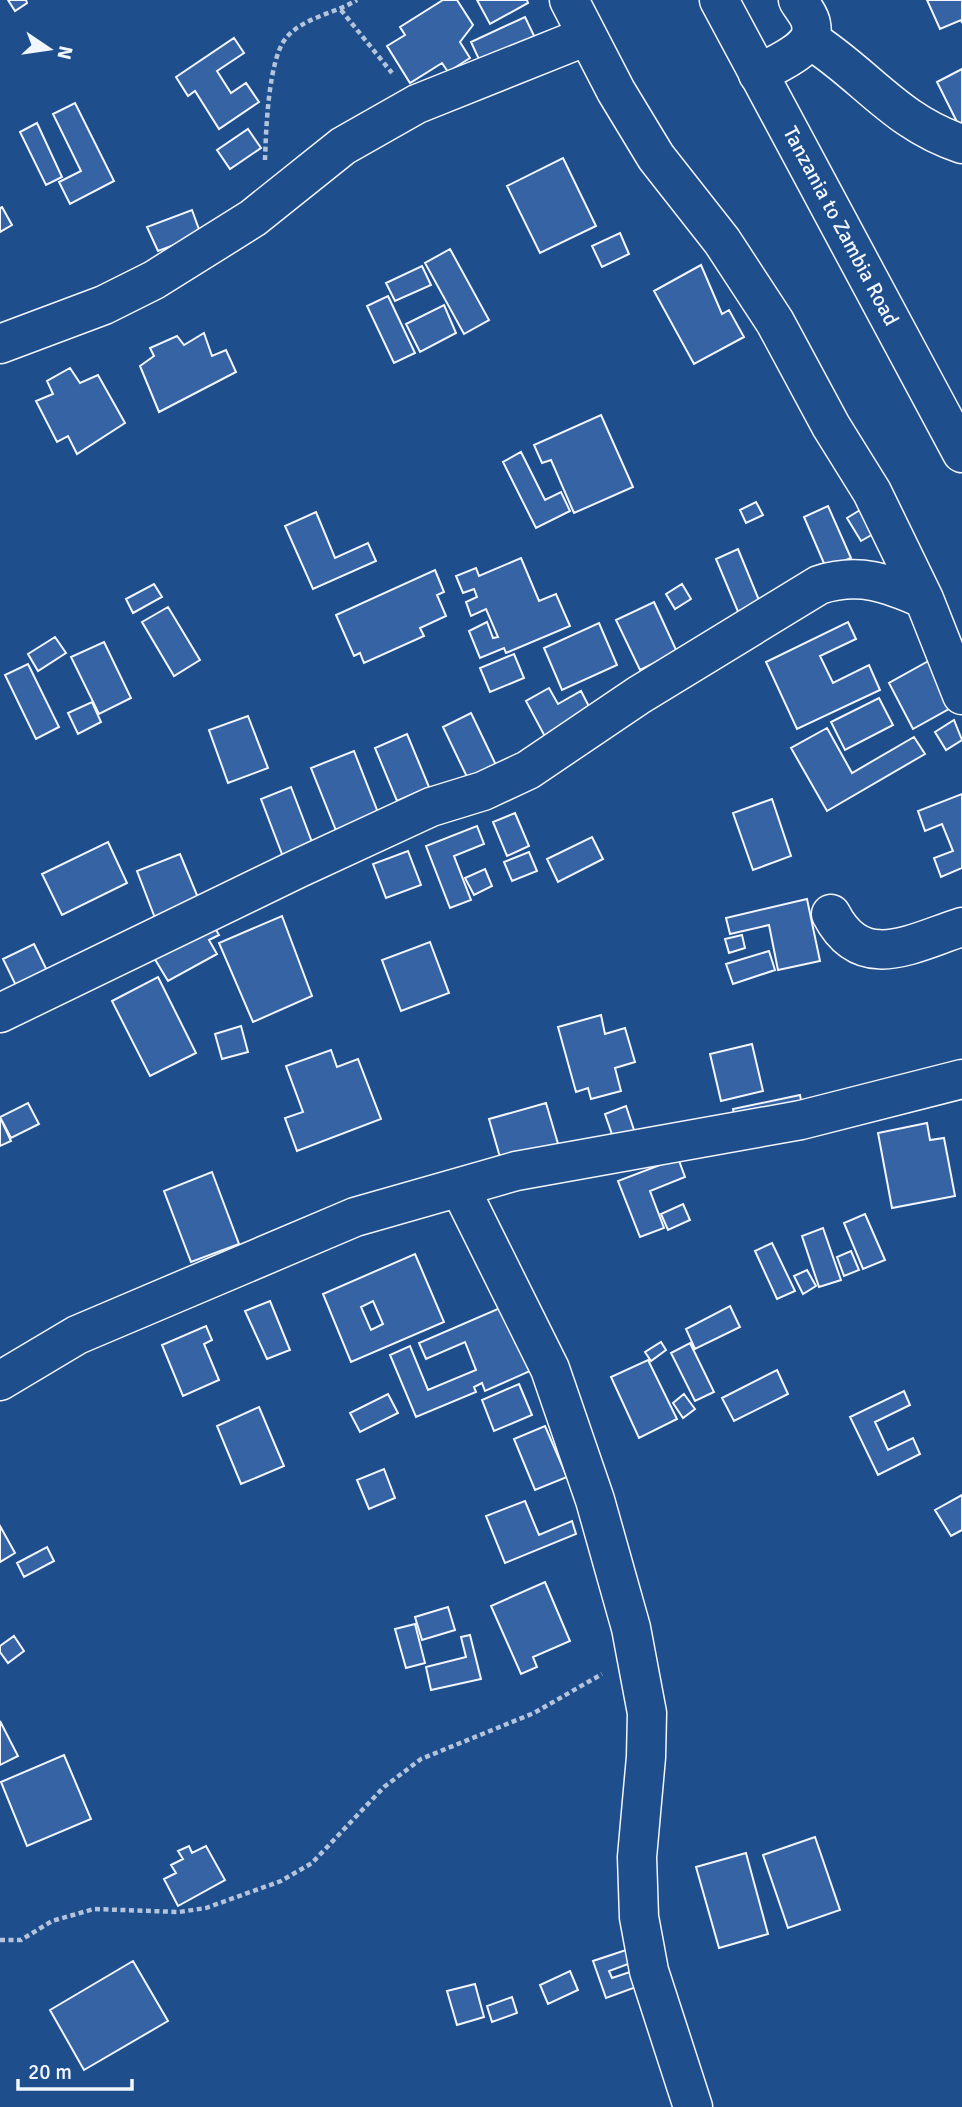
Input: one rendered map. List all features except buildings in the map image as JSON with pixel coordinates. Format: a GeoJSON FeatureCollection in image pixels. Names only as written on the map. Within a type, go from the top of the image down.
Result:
{"type":"FeatureCollection","features":[{"type":"Feature","properties":{"kind":"main road"},"geometry":{"type":"LineString","coordinates":[[569,0],[656,158],[722,241],[793,352],[820,407],[872,492],[924,599],[962,695]]}},
{"type":"Feature","properties":{"kind":"main road","name":"Tanzania to Zambia Road"},"geometry":{"type":"LineString","coordinates":[[719,0],[758,74],[953,409],[962,453]]}},
{"type":"Feature","properties":{"kind":"main road"},"geometry":{"type":"LineString","coordinates":[[758,74],[799,50],[809,39],[811,20],[798,0]]}},
{"type":"Feature","properties":{"kind":"main road"},"geometry":{"type":"LineString","coordinates":[[0,344],[104,305],[154,279],[232,232],[343,146],[417,104],[587,36]]}},
{"type":"Feature","properties":{"kind":"main road"},"geometry":{"type":"LineString","coordinates":[[809,39],[838,59],[906,119],[962,144]]}},
{"type":"Feature","properties":{"kind":"main road"},"geometry":{"type":"LineString","coordinates":[[0,1013],[309,863],[431,807],[483,791],[528,770],[639,695],[819,585],[844,579],[885,581],[924,599]]}},
{"type":"Feature","properties":{"kind":"main road"},"geometry":{"type":"LineString","coordinates":[[831,914],[839,929],[854,944],[869,949],[886,950],[905,946],[962,927]]}},
{"type":"Feature","properties":{"kind":"main road"},"geometry":{"type":"LineString","coordinates":[[0,1381],[77,1335],[355,1217],[516,1171],[801,1121],[962,1079]]}},
{"type":"Feature","properties":{"kind":"main road"},"geometry":{"type":"LineString","coordinates":[[460,1188],[550,1369],[592,1489],[636,1648],[647,1713],[637,1857],[639,1917],[649,1971],[693,2107]]}},
{"type":"Feature","properties":{"kind":"path"},"geometry":{"type":"LineString","coordinates":[[274,200],[266,181],[265,141],[278,55],[285,38],[357,0]]}},
{"type":"Feature","properties":{"kind":"path"},"geometry":{"type":"LineString","coordinates":[[341,10],[417,104]]}},
{"type":"Feature","properties":{"kind":"path"},"geometry":{"type":"LineString","coordinates":[[0,1940],[21,1940],[52,1921],[94,1909],[178,1912],[206,1908],[281,1881],[312,1863],[384,1787],[421,1759],[534,1713],[615,1666],[636,1648]]}}]}
